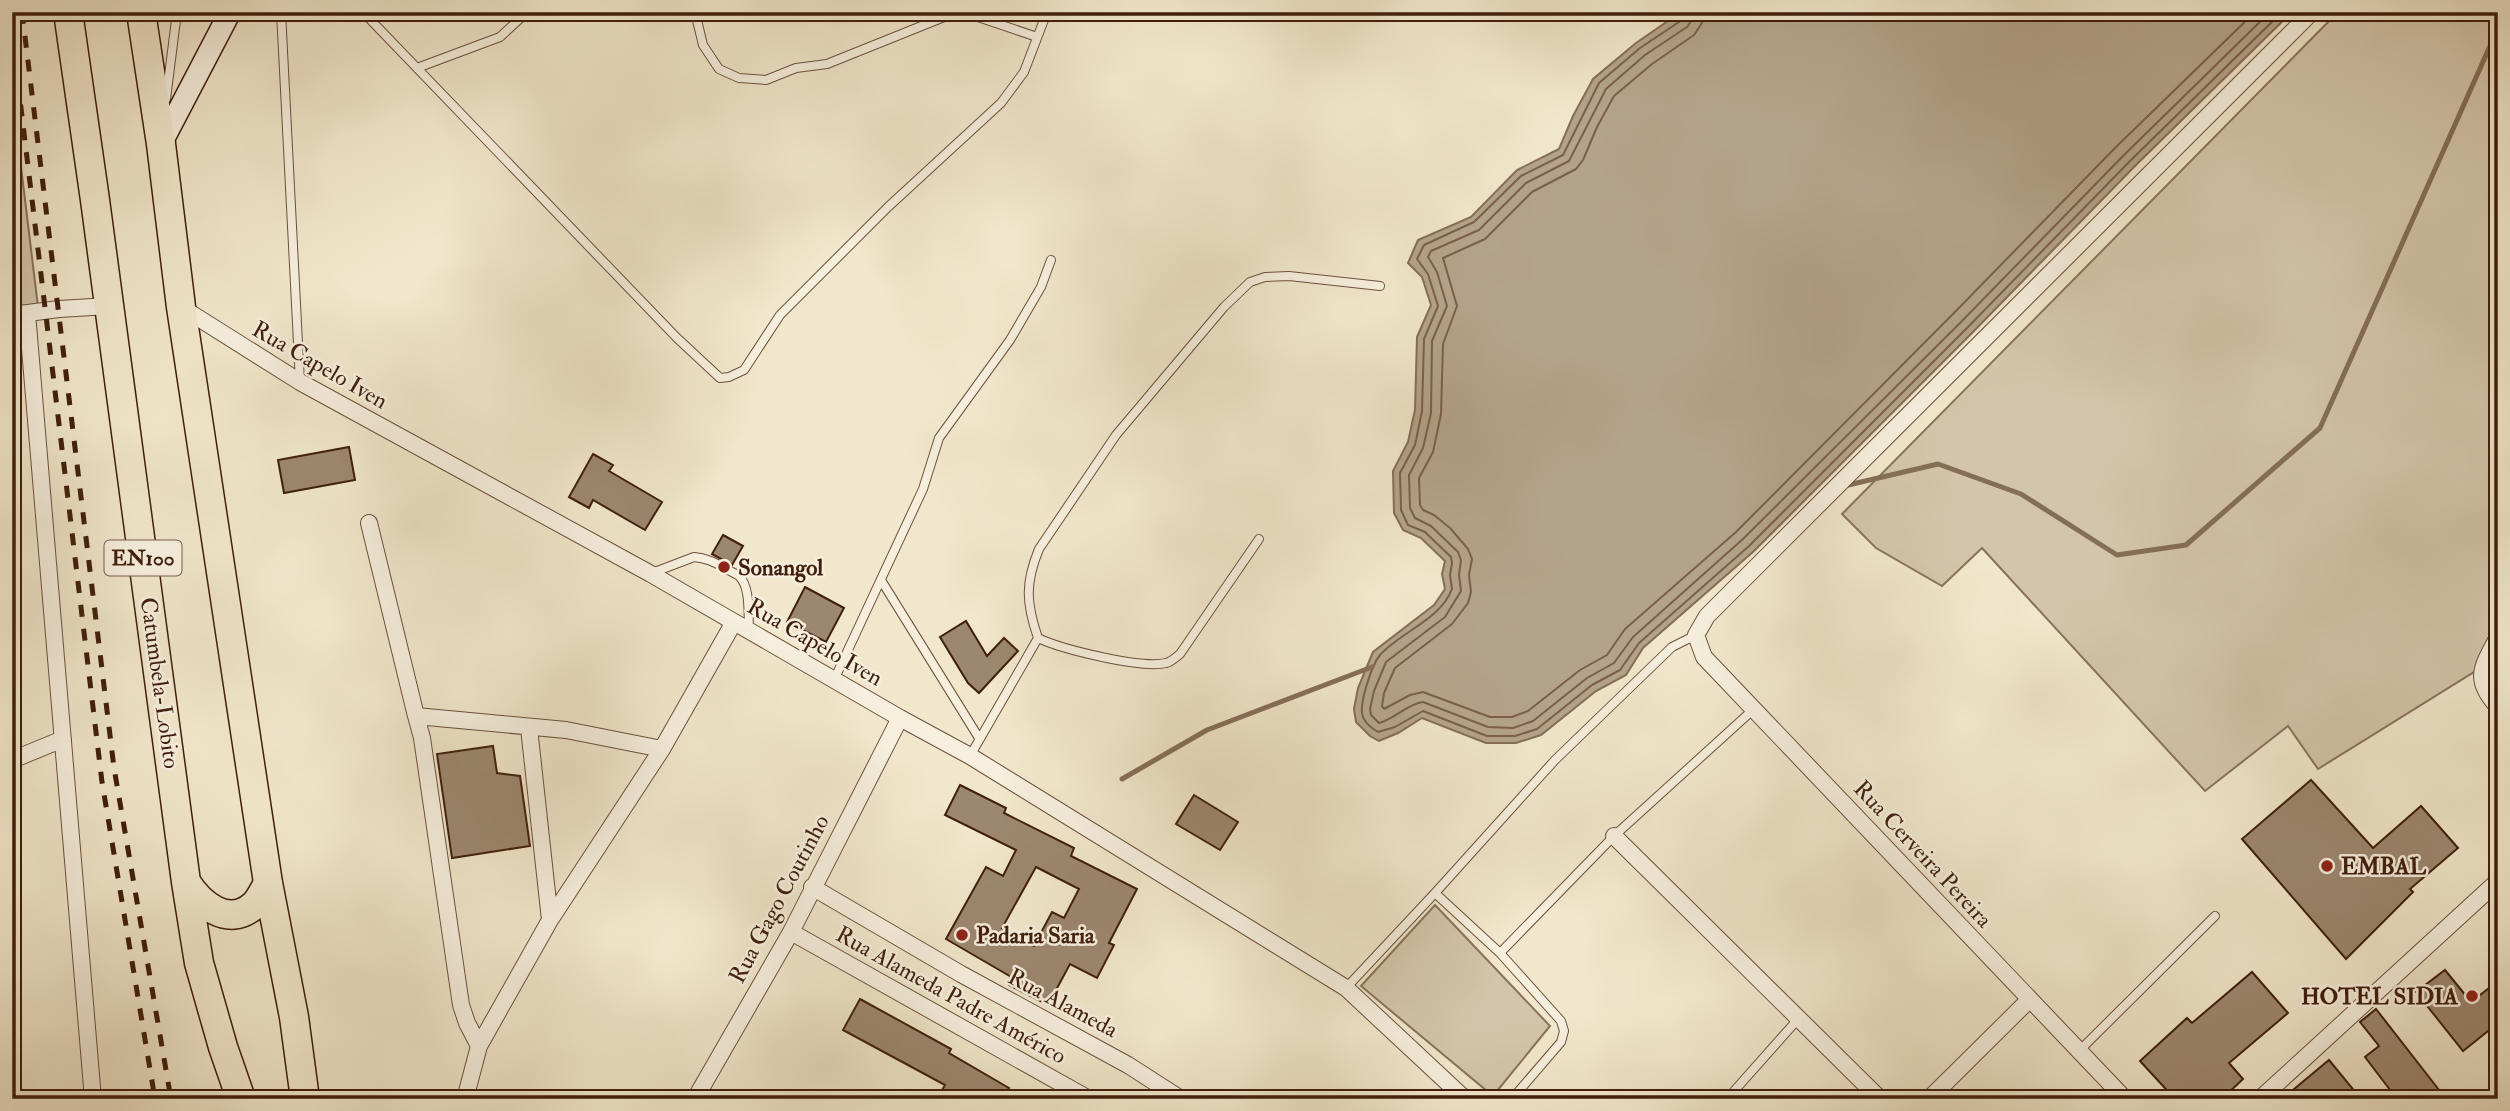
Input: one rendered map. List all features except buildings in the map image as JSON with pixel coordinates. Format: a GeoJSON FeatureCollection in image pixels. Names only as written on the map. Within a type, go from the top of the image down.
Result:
{"type":"FeatureCollection","features":[{"type":"Feature","properties":{"kind":"highway","name":"Catumbela-Lobito"},"geometry":{"type":"LineString","coordinates":[[68,12],[186,882],[200,963],[223,1047],[241,1099]]}},
{"type":"Feature","properties":{"kind":"highway"},"geometry":{"type":"LineString","coordinates":[[141,12],[181,306],[268,883],[294,1017],[305,1099]]}},
{"type":"Feature","properties":{"kind":"highway"},"geometry":{"type":"LineString","coordinates":[[186,882],[196,898],[210,910],[225,914],[242,913],[255,904],[268,883]]}},
{"type":"Feature","properties":{"kind":"street"},"geometry":{"type":"LineString","coordinates":[[161,144],[230,12]]}},
{"type":"Feature","properties":{"kind":"street"},"geometry":{"type":"LineString","coordinates":[[1696,635],[1707,616],[2312,12]]}},
{"type":"Feature","properties":{"kind":"street"},"geometry":{"type":"LineString","coordinates":[[93,1099],[63,739],[20,314],[109,306]]}},
{"type":"Feature","properties":{"kind":"street","name":"Rua Capelo Iven"},"geometry":{"type":"LineString","coordinates":[[181,306],[300,382],[651,573],[900,718],[971,756],[1346,988],[1465,1099]]}},
{"type":"Feature","properties":{"kind":"street"},"geometry":{"type":"LineString","coordinates":[[369,523],[422,738],[461,1005],[479,1046]]}},
{"type":"Feature","properties":{"kind":"street"},"geometry":{"type":"LineString","coordinates":[[466,1099],[479,1046],[550,920],[662,749],[734,622]]}},
{"type":"Feature","properties":{"kind":"street","name":"Rua Cerveira Pereira"},"geometry":{"type":"LineString","coordinates":[[1696,635],[1704,657],[2125,1099]]}},
{"type":"Feature","properties":{"kind":"street"},"geometry":{"type":"LineString","coordinates":[[2498,637],[2482,667],[2481,681],[2487,695],[2498,707]]}},
{"type":"Feature","properties":{"kind":"street"},"geometry":{"type":"LineString","coordinates":[[416,716],[566,730],[662,749]]}},
{"type":"Feature","properties":{"kind":"street","name":"Rua Gago Coutinho"},"geometry":{"type":"LineString","coordinates":[[695,1099],[791,932],[900,718]]}},
{"type":"Feature","properties":{"kind":"street"},"geometry":{"type":"LineString","coordinates":[[529,727],[550,920]]}},
{"type":"Feature","properties":{"kind":"street"},"geometry":{"type":"LineString","coordinates":[[12,760],[63,739]]}},
{"type":"Feature","properties":{"kind":"street"},"geometry":{"type":"LineString","coordinates":[[1614,836],[1880,1099]]}},
{"type":"Feature","properties":{"kind":"street"},"geometry":{"type":"LineString","coordinates":[[2260,1099],[2498,881]]}},
{"type":"Feature","properties":{"kind":"street","name":"Rua Alameda"},"geometry":{"type":"LineString","coordinates":[[812,887],[961,974],[1128,1065],[1181,1099]]}},
{"type":"Feature","properties":{"kind":"street","name":"Rua Alameda Padre Américo"},"geometry":{"type":"LineString","coordinates":[[791,932],[1089,1099]]}},
{"type":"Feature","properties":{"kind":"street"},"geometry":{"type":"LineString","coordinates":[[1929,1099],[2029,1000]]}},
{"type":"Feature","properties":{"kind":"lane"},"geometry":{"type":"LineString","coordinates":[[161,144],[177,12]]}},
{"type":"Feature","properties":{"kind":"lane"},"geometry":{"type":"LineString","coordinates":[[281,12],[300,382]]}},
{"type":"Feature","properties":{"kind":"lane"},"geometry":{"type":"LineString","coordinates":[[363,12],[677,338],[720,378],[744,370],[780,315],[888,206],[1001,103],[1024,72],[1047,12]]}},
{"type":"Feature","properties":{"kind":"lane"},"geometry":{"type":"LineString","coordinates":[[417,68],[500,37],[527,12]]}},
{"type":"Feature","properties":{"kind":"lane"},"geometry":{"type":"LineString","coordinates":[[695,12],[703,45],[719,69],[739,78],[766,80],[796,68],[827,64],[949,15],[969,13],[1037,37]]}},
{"type":"Feature","properties":{"kind":"lane"},"geometry":{"type":"LineString","coordinates":[[834,680],[923,489],[939,438],[1010,340],[1041,287],[1051,260]]}},
{"type":"Feature","properties":{"kind":"lane"},"geometry":{"type":"LineString","coordinates":[[1259,539],[1180,654],[1167,663],[1146,663],[1099,656],[1056,647],[1038,638],[1030,613],[1028,590],[1031,569],[1039,549],[1116,435],[1224,307],[1250,282],[1265,277],[1289,276],[1380,286]]}},
{"type":"Feature","properties":{"kind":"lane"},"geometry":{"type":"LineString","coordinates":[[651,573],[694,557],[709,559],[740,576],[746,592],[749,630]]}},
{"type":"Feature","properties":{"kind":"lane"},"geometry":{"type":"LineString","coordinates":[[880,580],[979,738]]}},
{"type":"Feature","properties":{"kind":"lane"},"geometry":{"type":"LineString","coordinates":[[1346,988],[1555,760],[1672,647],[1696,635]]}},
{"type":"Feature","properties":{"kind":"lane"},"geometry":{"type":"LineString","coordinates":[[971,756],[1038,638]]}},
{"type":"Feature","properties":{"kind":"lane"},"geometry":{"type":"LineString","coordinates":[[1500,953],[1614,836],[1755,708]]}},
{"type":"Feature","properties":{"kind":"lane"},"geometry":{"type":"LineString","coordinates":[[1435,893],[1500,953],[1561,1021],[1564,1031],[1561,1042],[1511,1099]]}},
{"type":"Feature","properties":{"kind":"lane"},"geometry":{"type":"LineString","coordinates":[[2079,1051],[2215,916]]}},
{"type":"Feature","properties":{"kind":"lane"},"geometry":{"type":"LineString","coordinates":[[1727,1099],[1799,1018]]}},
{"type":"Feature","properties":{"kind":"shaded area"},"geometry":{"type":"Polygon","coordinates":[[[2338,12],[2498,12],[2498,637],[2482,667],[2318,769],[2288,726],[2205,791],[1982,548],[1942,586],[1876,548],[1842,514],[2338,12]]]}},
{"type":"Feature","properties":{"kind":"shaded area"},"geometry":{"type":"Polygon","coordinates":[[[12,92],[38,307],[12,310],[12,92]]]}},
{"type":"Feature","properties":{"kind":"shaded area"},"geometry":{"type":"Polygon","coordinates":[[[1435,905],[1550,1026],[1493,1096],[1361,986],[1435,905]]]}},
{"type":"Feature","properties":{"kind":"water"},"geometry":{"type":"Polygon","coordinates":[[[1681,12],[2292,12],[2135,166],[1754,551],[1643,648],[1626,675],[1596,691],[1541,735],[1516,743],[1486,743],[1422,718],[1379,741],[1356,722],[1354,709],[1358,688],[1373,652],[1434,605],[1445,589],[1442,574],[1445,561],[1421,538],[1403,530],[1394,513],[1393,471],[1408,442],[1415,410],[1417,337],[1431,305],[1422,277],[1408,263],[1418,240],[1471,217],[1517,170],[1559,149],[1593,79],[1636,43],[1681,12]]]}},
{"type":"Feature","properties":{"kind":"waterway"},"geometry":{"type":"LineString","coordinates":[[1844,486],[1938,464],[2021,494],[2117,555],[2186,545],[2320,428],[2498,28]]}},
{"type":"Feature","properties":{"kind":"waterway"},"geometry":{"type":"LineString","coordinates":[[1122,779],[1207,730],[1372,667]]}},
{"type":"Feature","properties":{"kind":"railway"},"geometry":{"type":"LineString","coordinates":[[22,12],[114,768],[171,1099]]}},
{"type":"Feature","properties":{"kind":"railway"},"geometry":{"type":"LineString","coordinates":[[12,33],[102,782],[155,1099]]}},
{"type":"Feature","properties":{"kind":"place","name":"Sonangol"},"geometry":{"type":"Point","coordinates":[724,567]}},
{"type":"Feature","properties":{"kind":"place","name":"EMBAL"},"geometry":{"type":"Point","coordinates":[2327,866]}},
{"type":"Feature","properties":{"kind":"place","name":"Padaria Saria"},"geometry":{"type":"Point","coordinates":[962,935]}},
{"type":"Feature","properties":{"kind":"place","name":"HOTEL SIDIA"},"geometry":{"type":"Point","coordinates":[2472,996]}}]}
